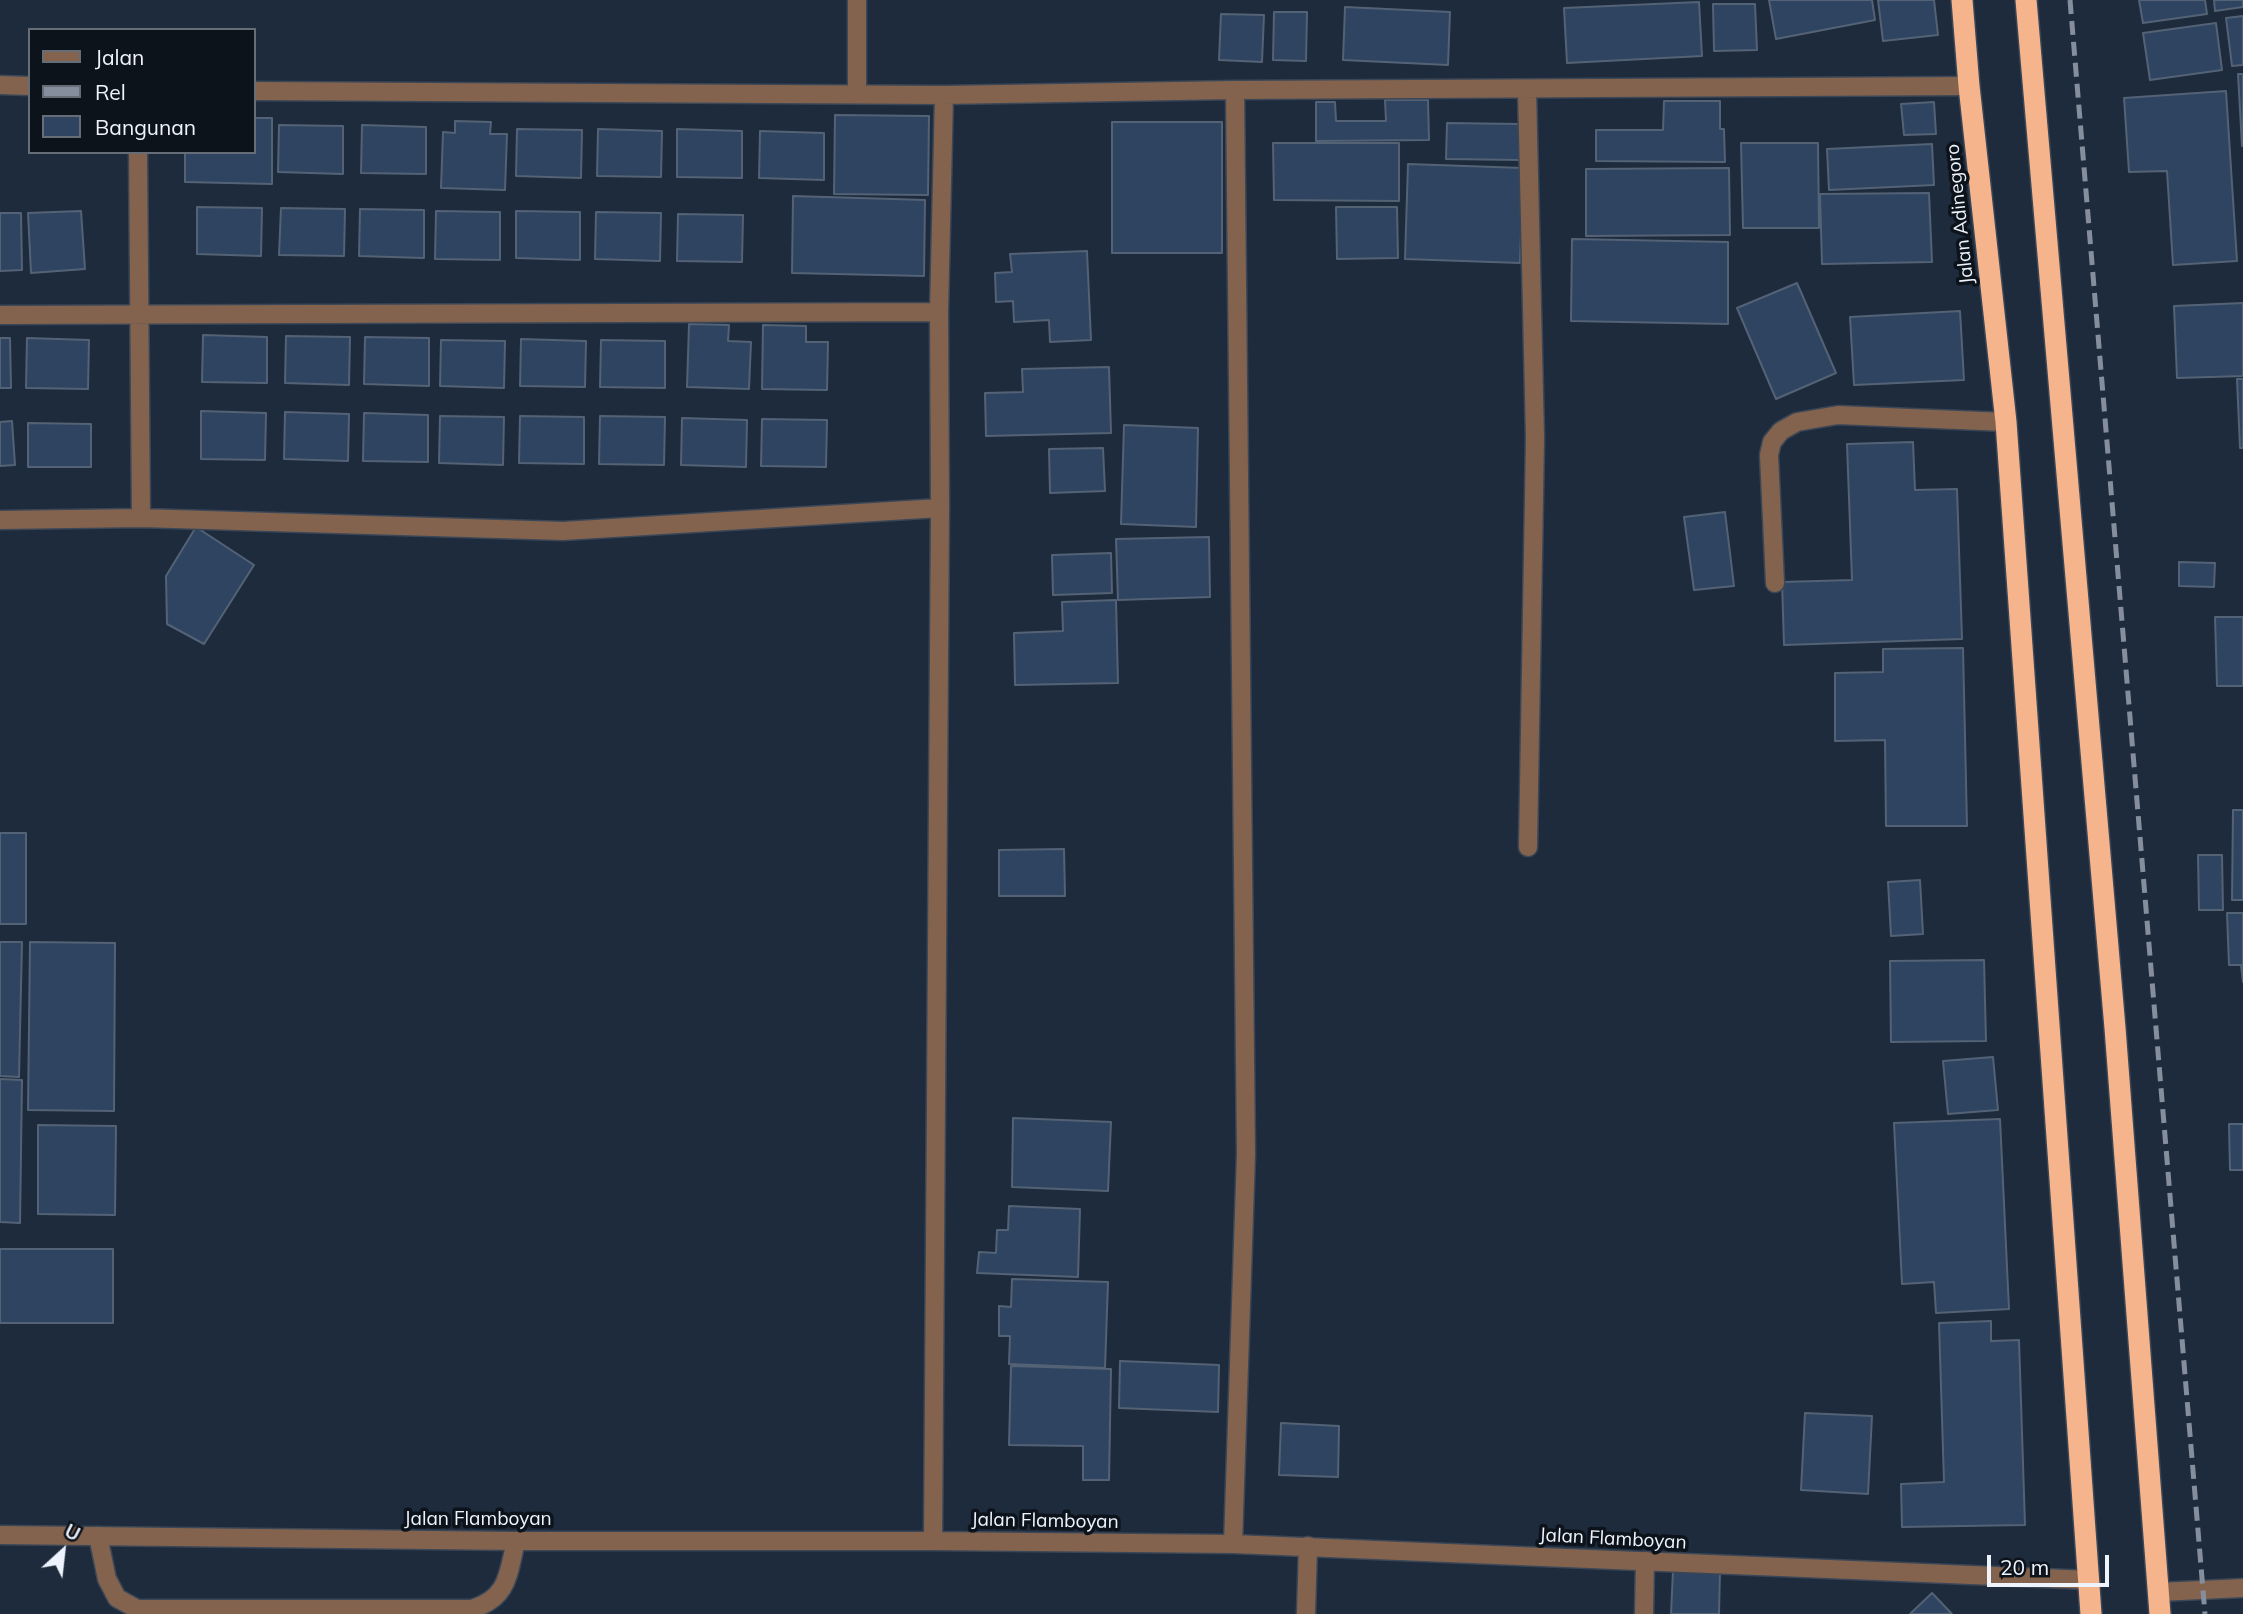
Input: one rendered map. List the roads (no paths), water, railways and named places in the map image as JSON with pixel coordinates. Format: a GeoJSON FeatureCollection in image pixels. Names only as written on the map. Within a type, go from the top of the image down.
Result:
{"type":"FeatureCollection","features":[{"type":"Feature","properties":{"kind":"highway","name":"Jalan Adinegoro"},"geometry":{"type":"LineString","coordinates":[[1962,0],[2006,422],[2091,1614]]}},
{"type":"Feature","properties":{"kind":"highway"},"geometry":{"type":"LineString","coordinates":[[2026,0],[2115,1028],[2160,1614]]}},
{"type":"Feature","properties":{"kind":"street"},"geometry":{"type":"LineString","coordinates":[[857,0],[857,94]]}},
{"type":"Feature","properties":{"kind":"street"},"geometry":{"type":"LineString","coordinates":[[0,85],[28,86]]}},
{"type":"Feature","properties":{"kind":"street"},"geometry":{"type":"LineString","coordinates":[[256,91],[944,95],[1235,90],[1969,86]]}},
{"type":"Feature","properties":{"kind":"street"},"geometry":{"type":"LineString","coordinates":[[1527,89],[1535,438],[1528,847]]}},
{"type":"Feature","properties":{"kind":"street"},"geometry":{"type":"LineString","coordinates":[[1233,1544],[1247,1154],[1235,90]]}},
{"type":"Feature","properties":{"kind":"street"},"geometry":{"type":"LineString","coordinates":[[933,1541],[939,312],[944,95]]}},
{"type":"Feature","properties":{"kind":"street"},"geometry":{"type":"LineString","coordinates":[[138,154],[141,518]]}},
{"type":"Feature","properties":{"kind":"street"},"geometry":{"type":"LineString","coordinates":[[0,316],[939,312]]}},
{"type":"Feature","properties":{"kind":"street"},"geometry":{"type":"LineString","coordinates":[[1775,583],[1769,455],[1772,442],[1781,431],[1797,422],[1838,415],[2006,422]]}},
{"type":"Feature","properties":{"kind":"street"},"geometry":{"type":"LineString","coordinates":[[0,520],[141,518],[563,531],[940,508]]}},
{"type":"Feature","properties":{"kind":"street","name":"Jalan Flamboyan"},"geometry":{"type":"LineString","coordinates":[[0,1535],[516,1541],[1233,1544],[2090,1580]]}},
{"type":"Feature","properties":{"kind":"street"},"geometry":{"type":"LineString","coordinates":[[98,1536],[107,1579],[117,1598],[137,1609],[472,1609],[488,1604],[506,1583],[516,1541]]}},
{"type":"Feature","properties":{"kind":"street"},"geometry":{"type":"LineString","coordinates":[[1306,1614],[1308,1546]]}},
{"type":"Feature","properties":{"kind":"street"},"geometry":{"type":"LineString","coordinates":[[1644,1614],[1645,1561]]}},
{"type":"Feature","properties":{"kind":"street"},"geometry":{"type":"LineString","coordinates":[[2159,1592],[2243,1588]]}},
{"type":"Feature","properties":{"kind":"railway"},"geometry":{"type":"LineString","coordinates":[[2070,0],[2205,1614]]}}]}
